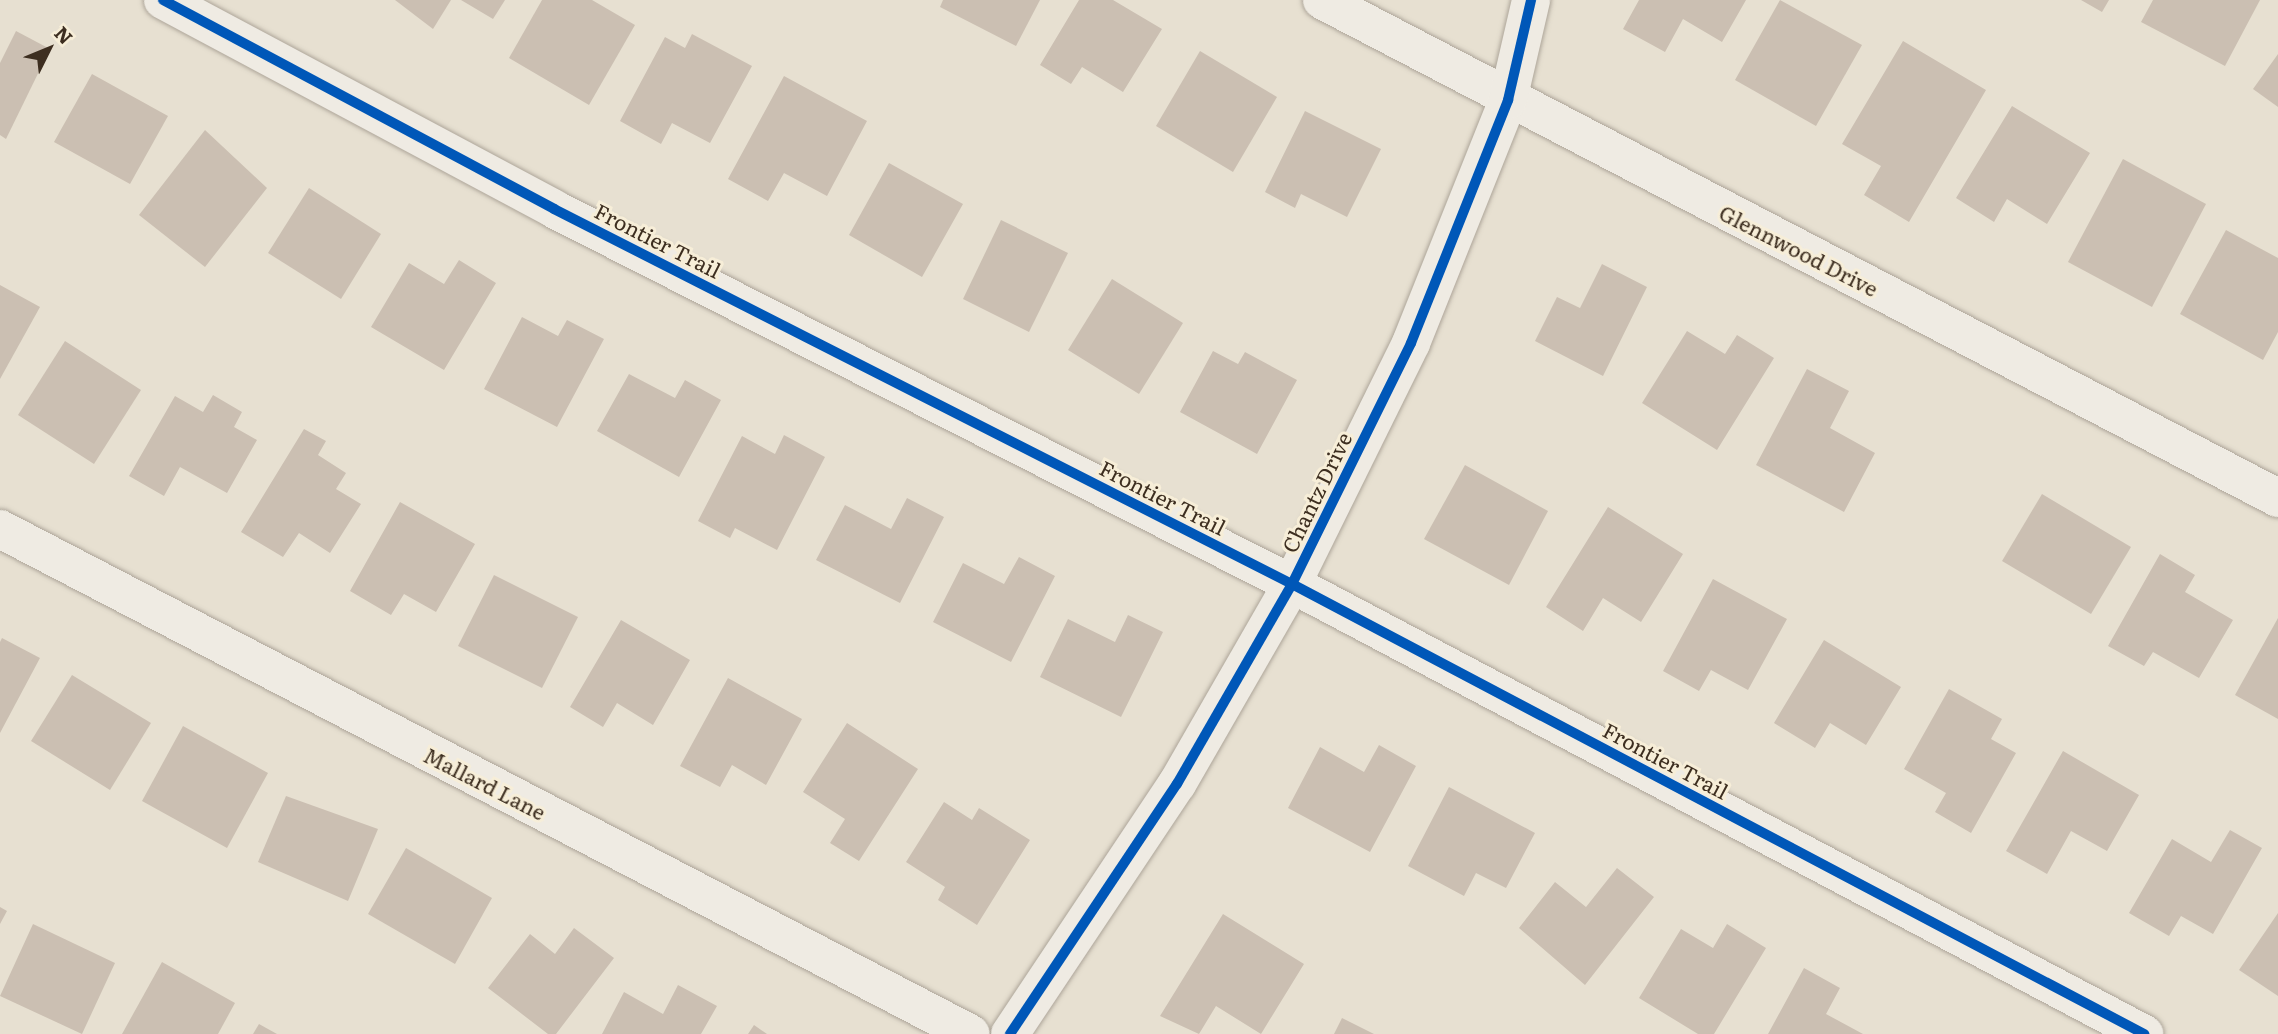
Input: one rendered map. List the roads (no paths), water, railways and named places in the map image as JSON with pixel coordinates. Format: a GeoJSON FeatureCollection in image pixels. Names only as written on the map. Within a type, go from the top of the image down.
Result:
{"type":"FeatureCollection","features":[{"type":"Feature","properties":{"kind":"street","name":"Frontier Trail"},"geometry":{"type":"LineString","coordinates":[[163,0],[554,209],[1292,584],[2144,1034]]}},
{"type":"Feature","properties":{"kind":"street","name":"Glennwood Drive"},"geometry":{"type":"LineString","coordinates":[[1322,0],[1508,100],[2278,498]]}},
{"type":"Feature","properties":{"kind":"street","name":"Chantz Drive"},"geometry":{"type":"LineString","coordinates":[[1010,1034],[1177,784],[1292,584],[1411,343],[1508,100],[1531,0]]}},
{"type":"Feature","properties":{"kind":"street","name":"Mallard Lane"},"geometry":{"type":"LineString","coordinates":[[0,529],[971,1034]]}}]}
